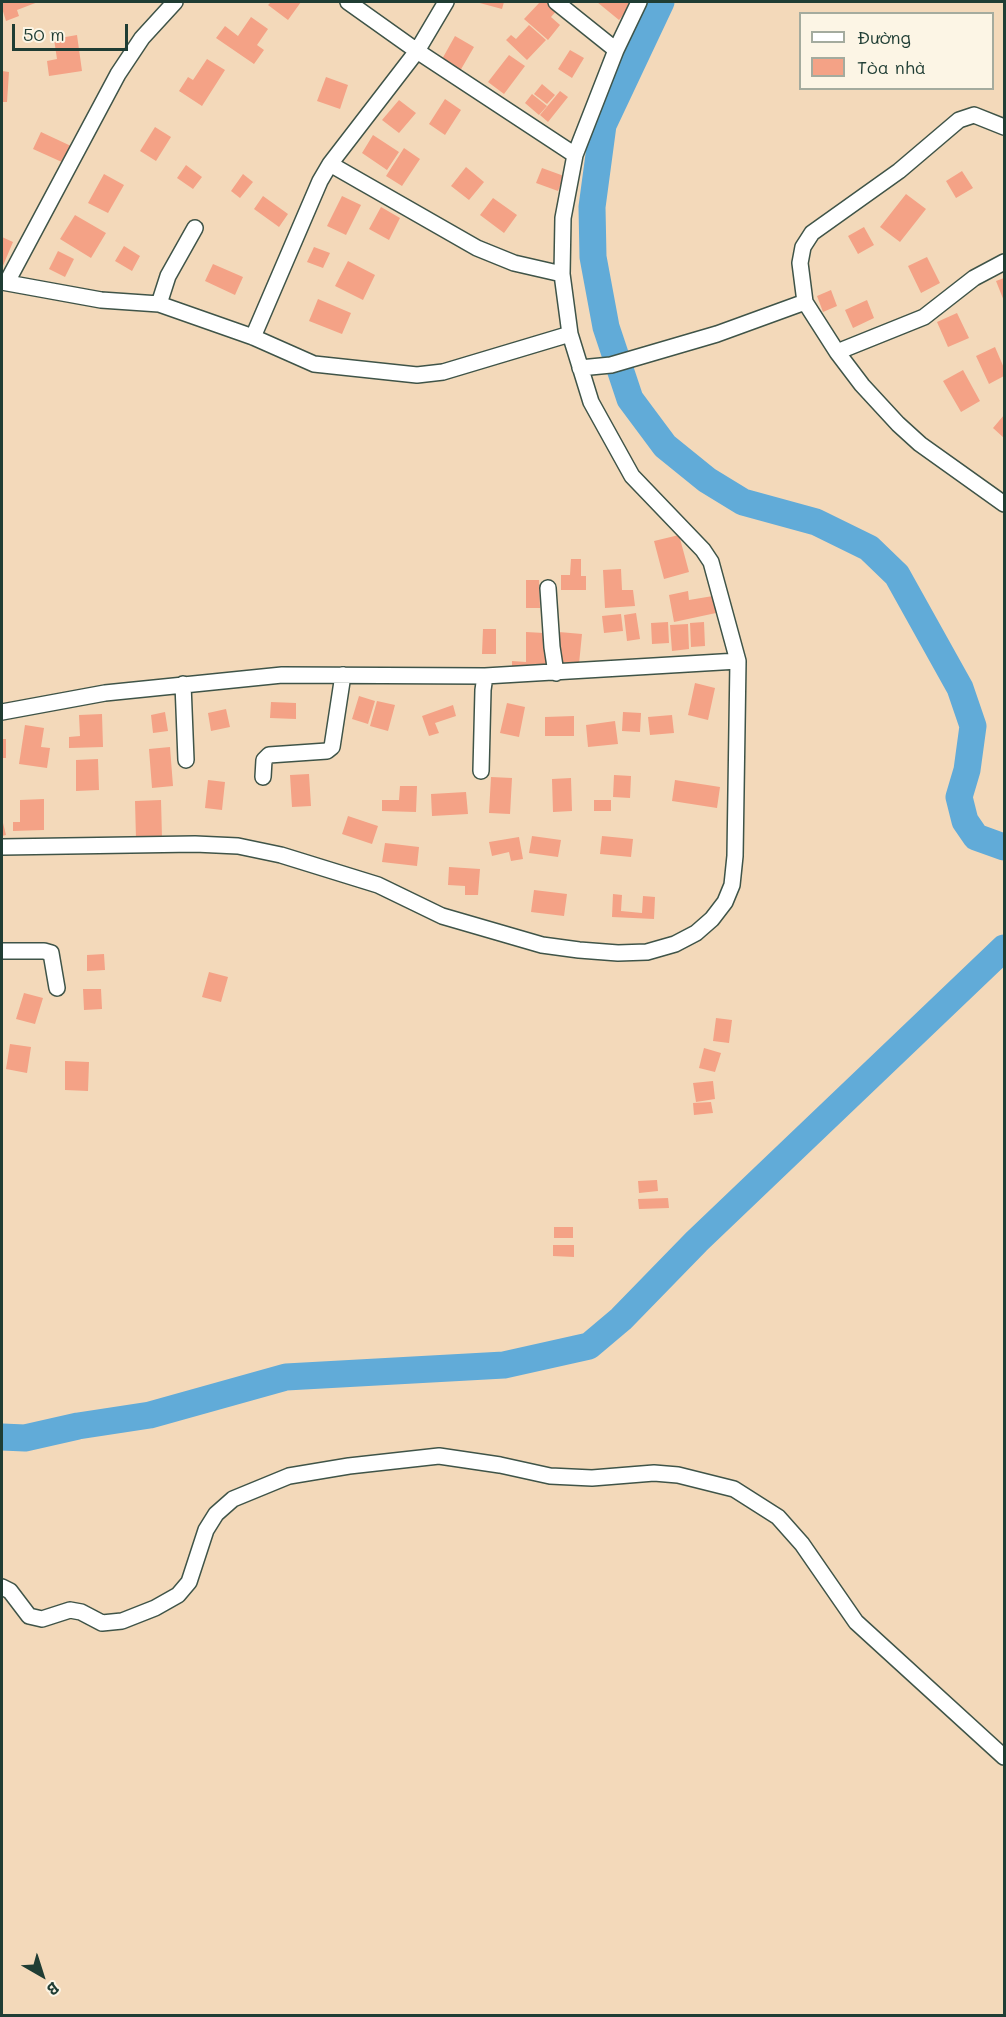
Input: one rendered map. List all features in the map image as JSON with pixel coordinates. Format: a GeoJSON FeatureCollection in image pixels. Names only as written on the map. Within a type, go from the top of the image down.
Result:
{"type":"FeatureCollection","features":[{"type":"Feature","properties":{"kind":"street"},"geometry":{"type":"LineString","coordinates":[[175,2],[141,38],[118,74],[4,282],[102,300],[159,304],[253,337],[314,364],[417,375],[443,372],[570,334]]}},
{"type":"Feature","properties":{"kind":"street"},"geometry":{"type":"LineString","coordinates":[[348,2],[417,51],[575,155]]}},
{"type":"Feature","properties":{"kind":"street"},"geometry":{"type":"LineString","coordinates":[[253,337],[313,194],[330,164],[417,51],[446,2]]}},
{"type":"Feature","properties":{"kind":"street"},"geometry":{"type":"LineString","coordinates":[[556,2],[616,51]]}},
{"type":"Feature","properties":{"kind":"street"},"geometry":{"type":"LineString","coordinates":[[2,847],[195,844],[238,846],[281,855],[378,885],[442,916],[542,945],[579,951],[647,952],[675,944],[696,933],[712,919],[725,902],[732,885],[735,856],[738,661],[711,562],[703,550],[632,477],[591,402],[570,334],[562,274],[563,218],[575,155],[616,51],[639,2]]}},
{"type":"Feature","properties":{"kind":"street"},"geometry":{"type":"LineString","coordinates":[[1005,127],[979,116],[963,118],[884,182],[812,233],[802,247],[800,263],[805,302],[837,352],[874,399],[920,444],[1005,504]]}},
{"type":"Feature","properties":{"kind":"street"},"geometry":{"type":"LineString","coordinates":[[330,164],[477,248],[514,263],[562,274]]}},
{"type":"Feature","properties":{"kind":"street"},"geometry":{"type":"LineString","coordinates":[[159,304],[168,276],[195,228]]}},
{"type":"Feature","properties":{"kind":"street"},"geometry":{"type":"LineString","coordinates":[[837,352],[924,317],[974,278],[1005,262]]}},
{"type":"Feature","properties":{"kind":"street"},"geometry":{"type":"LineString","coordinates":[[580,368],[611,365],[717,334],[805,302]]}},
{"type":"Feature","properties":{"kind":"street"},"geometry":{"type":"LineString","coordinates":[[548,588],[556,673]]}},
{"type":"Feature","properties":{"kind":"street"},"geometry":{"type":"LineString","coordinates":[[2,712],[105,693],[282,675],[485,676],[738,661]]}},
{"type":"Feature","properties":{"kind":"street"},"geometry":{"type":"LineString","coordinates":[[262,777],[264,760],[269,755],[327,751],[332,747],[343,675]]}},
{"type":"Feature","properties":{"kind":"street"},"geometry":{"type":"LineString","coordinates":[[481,771],[485,676]]}},
{"type":"Feature","properties":{"kind":"street"},"geometry":{"type":"LineString","coordinates":[[183,684],[186,760]]}},
{"type":"Feature","properties":{"kind":"street"},"geometry":{"type":"LineString","coordinates":[[2,951],[51,953],[57,988]]}},
{"type":"Feature","properties":{"kind":"street"},"geometry":{"type":"LineString","coordinates":[[2,1587],[10,1591],[30,1616],[42,1619],[70,1610],[81,1612],[102,1623],[122,1621],[155,1608],[178,1595],[189,1582],[206,1530],[216,1514],[233,1499],[289,1476],[349,1466],[439,1456],[500,1465],[550,1476],[592,1478],[654,1473],[678,1475],[734,1489],[778,1517],[802,1544],[856,1622],[1005,1757]]}},
{"type":"Feature","properties":{"kind":"building"},"geometry":{"type":"Polygon","coordinates":[[[2,2],[38,2],[17,10],[19,16],[6,21],[2,2]]]}},
{"type":"Feature","properties":{"kind":"building"},"geometry":{"type":"Polygon","coordinates":[[[271,2],[301,2],[288,20],[268,5],[271,2]]]}},
{"type":"Feature","properties":{"kind":"building"},"geometry":{"type":"Polygon","coordinates":[[[476,2],[504,2],[502,9],[476,2]]]}},
{"type":"Feature","properties":{"kind":"building"},"geometry":{"type":"Polygon","coordinates":[[[540,2],[551,2],[559,8],[551,17],[560,25],[548,40],[524,19],[540,2]]]}},
{"type":"Feature","properties":{"kind":"building"},"geometry":{"type":"Polygon","coordinates":[[[597,2],[628,2],[632,4],[619,20],[597,2]]]}},
{"type":"Feature","properties":{"kind":"building"},"geometry":{"type":"Polygon","coordinates":[[[251,17],[268,29],[257,45],[264,50],[254,64],[216,38],[225,26],[238,36],[251,17]]]}},
{"type":"Feature","properties":{"kind":"building"},"geometry":{"type":"Polygon","coordinates":[[[529,25],[546,40],[527,60],[506,40],[511,35],[516,39],[529,25]]]}},
{"type":"Feature","properties":{"kind":"building"},"geometry":{"type":"Polygon","coordinates":[[[77,35],[82,71],[49,76],[47,61],[57,59],[54,39],[77,35]]]}},
{"type":"Feature","properties":{"kind":"building"},"geometry":{"type":"Polygon","coordinates":[[[455,36],[474,47],[460,71],[441,61],[455,36]]]}},
{"type":"Feature","properties":{"kind":"building"},"geometry":{"type":"Polygon","coordinates":[[[570,50],[584,58],[572,78],[558,69],[570,50]]]}},
{"type":"Feature","properties":{"kind":"building"},"geometry":{"type":"Polygon","coordinates":[[[509,55],[525,66],[504,94],[488,82],[509,55]]]}},
{"type":"Feature","properties":{"kind":"building"},"geometry":{"type":"Polygon","coordinates":[[[207,59],[225,70],[202,106],[179,91],[188,77],[193,80],[207,59]]]}},
{"type":"Feature","properties":{"kind":"building"},"geometry":{"type":"Polygon","coordinates":[[[2,71],[9,72],[7,102],[2,102],[2,71]]]}},
{"type":"Feature","properties":{"kind":"building"},"geometry":{"type":"Polygon","coordinates":[[[326,77],[348,85],[340,109],[317,101],[326,77]]]}},
{"type":"Feature","properties":{"kind":"building"},"geometry":{"type":"Polygon","coordinates":[[[542,84],[555,95],[547,104],[534,94],[542,84]]]}},
{"type":"Feature","properties":{"kind":"building"},"geometry":{"type":"Polygon","coordinates":[[[560,91],[568,97],[548,122],[540,115],[560,91]]]}},
{"type":"Feature","properties":{"kind":"building"},"geometry":{"type":"Polygon","coordinates":[[[532,94],[547,106],[539,115],[525,103],[532,94]]]}},
{"type":"Feature","properties":{"kind":"building"},"geometry":{"type":"Polygon","coordinates":[[[445,99],[461,110],[445,135],[429,124],[445,99]]]}},
{"type":"Feature","properties":{"kind":"building"},"geometry":{"type":"Polygon","coordinates":[[[399,100],[416,113],[399,133],[382,120],[399,100]]]}},
{"type":"Feature","properties":{"kind":"building"},"geometry":{"type":"Polygon","coordinates":[[[155,127],[171,137],[156,161],[140,151],[155,127]]]}},
{"type":"Feature","properties":{"kind":"building"},"geometry":{"type":"Polygon","coordinates":[[[41,132],[71,146],[64,163],[33,149],[41,132]]]}},
{"type":"Feature","properties":{"kind":"building"},"geometry":{"type":"Polygon","coordinates":[[[373,135],[399,152],[387,170],[362,153],[373,135]]]}},
{"type":"Feature","properties":{"kind":"building"},"geometry":{"type":"Polygon","coordinates":[[[404,148],[420,159],[402,186],[386,176],[404,148]]]}},
{"type":"Feature","properties":{"kind":"building"},"geometry":{"type":"Polygon","coordinates":[[[186,165],[202,177],[193,189],[177,178],[186,165]]]}},
{"type":"Feature","properties":{"kind":"building"},"geometry":{"type":"Polygon","coordinates":[[[466,167],[484,182],[469,200],[451,186],[466,167]]]}},
{"type":"Feature","properties":{"kind":"building"},"geometry":{"type":"Polygon","coordinates":[[[542,168],[564,176],[558,191],[536,183],[542,168]]]}},
{"type":"Feature","properties":{"kind":"building"},"geometry":{"type":"Polygon","coordinates":[[[962,171],[973,188],[956,198],[946,181],[962,171]]]}},
{"type":"Feature","properties":{"kind":"building"},"geometry":{"type":"Polygon","coordinates":[[[104,174],[124,185],[108,213],[88,203],[104,174]]]}},
{"type":"Feature","properties":{"kind":"building"},"geometry":{"type":"Polygon","coordinates":[[[243,174],[253,182],[240,198],[231,191],[243,174]]]}},
{"type":"Feature","properties":{"kind":"building"},"geometry":{"type":"Polygon","coordinates":[[[906,194],[926,209],[900,242],[880,227],[906,194]]]}},
{"type":"Feature","properties":{"kind":"building"},"geometry":{"type":"Polygon","coordinates":[[[263,196],[288,214],[279,227],[254,209],[263,196]]]}},
{"type":"Feature","properties":{"kind":"building"},"geometry":{"type":"Polygon","coordinates":[[[342,196],[361,205],[346,235],[327,226],[342,196]]]}},
{"type":"Feature","properties":{"kind":"building"},"geometry":{"type":"Polygon","coordinates":[[[493,198],[517,215],[504,233],[480,215],[493,198]]]}},
{"type":"Feature","properties":{"kind":"building"},"geometry":{"type":"Polygon","coordinates":[[[381,207],[400,218],[389,240],[369,229],[381,207]]]}},
{"type":"Feature","properties":{"kind":"building"},"geometry":{"type":"Polygon","coordinates":[[[75,215],[106,233],[91,258],[60,239],[75,215]]]}},
{"type":"Feature","properties":{"kind":"building"},"geometry":{"type":"Polygon","coordinates":[[[864,227],[874,245],[858,254],[848,236],[864,227]]]}},
{"type":"Feature","properties":{"kind":"building"},"geometry":{"type":"Polygon","coordinates":[[[2,237],[13,242],[2,268],[2,237]]]}},
{"type":"Feature","properties":{"kind":"building"},"geometry":{"type":"Polygon","coordinates":[[[124,246],[140,256],[132,271],[115,261],[124,246]]]}},
{"type":"Feature","properties":{"kind":"building"},"geometry":{"type":"Polygon","coordinates":[[[314,247],[330,253],[323,268],[307,262],[314,247]]]}},
{"type":"Feature","properties":{"kind":"building"},"geometry":{"type":"Polygon","coordinates":[[[58,251],[74,259],[65,277],[49,269],[58,251]]]}},
{"type":"Feature","properties":{"kind":"building"},"geometry":{"type":"Polygon","coordinates":[[[927,257],[940,283],[921,293],[908,266],[927,257]]]}},
{"type":"Feature","properties":{"kind":"building"},"geometry":{"type":"Polygon","coordinates":[[[348,261],[375,275],[363,300],[335,286],[348,261]]]}},
{"type":"Feature","properties":{"kind":"building"},"geometry":{"type":"Polygon","coordinates":[[[213,264],[243,277],[235,295],[205,281],[213,264]]]}},
{"type":"Feature","properties":{"kind":"building"},"geometry":{"type":"Polygon","coordinates":[[[1004,278],[1004,301],[996,281],[1004,278]]]}},
{"type":"Feature","properties":{"kind":"building"},"geometry":{"type":"Polygon","coordinates":[[[831,290],[837,306],[823,312],[817,296],[831,290]]]}},
{"type":"Feature","properties":{"kind":"building"},"geometry":{"type":"Polygon","coordinates":[[[318,299],[351,313],[342,334],[309,321],[318,299]]]}},
{"type":"Feature","properties":{"kind":"building"},"geometry":{"type":"Polygon","coordinates":[[[867,300],[874,318],[853,328],[845,310],[867,300]]]}},
{"type":"Feature","properties":{"kind":"building"},"geometry":{"type":"Polygon","coordinates":[[[957,313],[969,338],[948,347],[937,322],[957,313]]]}},
{"type":"Feature","properties":{"kind":"building"},"geometry":{"type":"Polygon","coordinates":[[[995,347],[1004,368],[1004,376],[989,384],[976,356],[995,347]]]}},
{"type":"Feature","properties":{"kind":"building"},"geometry":{"type":"Polygon","coordinates":[[[963,370],[980,401],[961,412],[943,381],[963,370]]]}},
{"type":"Feature","properties":{"kind":"building"},"geometry":{"type":"Polygon","coordinates":[[[1004,415],[1004,438],[993,428],[1004,415]]]}},
{"type":"Feature","properties":{"kind":"building"},"geometry":{"type":"Polygon","coordinates":[[[679,535],[689,572],[664,579],[654,541],[679,535]]]}},
{"type":"Feature","properties":{"kind":"building"},"geometry":{"type":"Polygon","coordinates":[[[571,559],[581,559],[581,576],[586,576],[586,590],[561,590],[561,575],[570,575],[571,559]]]}},
{"type":"Feature","properties":{"kind":"building"},"geometry":{"type":"Polygon","coordinates":[[[621,569],[622,590],[633,590],[635,606],[605,608],[603,570],[621,569]]]}},
{"type":"Feature","properties":{"kind":"building"},"geometry":{"type":"Polygon","coordinates":[[[526,580],[539,580],[540,608],[526,608],[526,580]]]}},
{"type":"Feature","properties":{"kind":"building"},"geometry":{"type":"Polygon","coordinates":[[[688,591],[689,600],[713,596],[716,613],[674,622],[669,595],[688,591]]]}},
{"type":"Feature","properties":{"kind":"building"},"geometry":{"type":"Polygon","coordinates":[[[636,613],[640,639],[627,641],[624,615],[636,613]]]}},
{"type":"Feature","properties":{"kind":"building"},"geometry":{"type":"Polygon","coordinates":[[[621,614],[623,631],[604,633],[602,616],[621,614]]]}},
{"type":"Feature","properties":{"kind":"building"},"geometry":{"type":"Polygon","coordinates":[[[668,622],[669,643],[652,644],[651,623],[668,622]]]}},
{"type":"Feature","properties":{"kind":"building"},"geometry":{"type":"Polygon","coordinates":[[[704,622],[705,646],[691,647],[690,623],[704,622]]]}},
{"type":"Feature","properties":{"kind":"building"},"geometry":{"type":"Polygon","coordinates":[[[688,624],[689,649],[672,651],[670,625],[688,624]]]}},
{"type":"Feature","properties":{"kind":"building"},"geometry":{"type":"Polygon","coordinates":[[[483,629],[496,629],[496,654],[482,654],[483,629]]]}},
{"type":"Feature","properties":{"kind":"building"},"geometry":{"type":"Polygon","coordinates":[[[526,632],[544,633],[544,652],[548,652],[548,670],[512,670],[512,661],[526,662],[526,632]]]}},
{"type":"Feature","properties":{"kind":"building"},"geometry":{"type":"Polygon","coordinates":[[[559,632],[582,634],[579,664],[557,662],[559,632]]]}},
{"type":"Feature","properties":{"kind":"building"},"geometry":{"type":"Polygon","coordinates":[[[695,683],[715,688],[708,720],[688,715],[695,683]]]}},
{"type":"Feature","properties":{"kind":"building"},"geometry":{"type":"Polygon","coordinates":[[[359,696],[375,701],[368,724],[352,719],[359,696]]]}},
{"type":"Feature","properties":{"kind":"building"},"geometry":{"type":"Polygon","coordinates":[[[377,701],[395,705],[388,731],[370,726],[377,701]]]}},
{"type":"Feature","properties":{"kind":"building"},"geometry":{"type":"Polygon","coordinates":[[[271,702],[296,703],[296,719],[270,718],[271,702]]]}},
{"type":"Feature","properties":{"kind":"building"},"geometry":{"type":"Polygon","coordinates":[[[507,703],[525,707],[519,737],[500,733],[507,703]]]}},
{"type":"Feature","properties":{"kind":"building"},"geometry":{"type":"Polygon","coordinates":[[[453,705],[456,716],[435,723],[439,733],[429,736],[422,716],[453,705]]]}},
{"type":"Feature","properties":{"kind":"building"},"geometry":{"type":"Polygon","coordinates":[[[226,709],[230,727],[211,731],[208,713],[226,709]]]}},
{"type":"Feature","properties":{"kind":"building"},"geometry":{"type":"Polygon","coordinates":[[[165,712],[168,731],[153,733],[151,715],[165,712]]]}},
{"type":"Feature","properties":{"kind":"building"},"geometry":{"type":"Polygon","coordinates":[[[623,712],[641,713],[640,732],[622,731],[623,712]]]}},
{"type":"Feature","properties":{"kind":"building"},"geometry":{"type":"Polygon","coordinates":[[[102,714],[103,747],[69,748],[69,737],[80,736],[79,715],[102,714]]]}},
{"type":"Feature","properties":{"kind":"building"},"geometry":{"type":"Polygon","coordinates":[[[672,715],[674,733],[650,735],[648,717],[672,715]]]}},
{"type":"Feature","properties":{"kind":"building"},"geometry":{"type":"Polygon","coordinates":[[[574,716],[574,736],[545,736],[545,717],[574,716]]]}},
{"type":"Feature","properties":{"kind":"building"},"geometry":{"type":"Polygon","coordinates":[[[615,721],[618,744],[588,747],[586,725],[615,721]]]}},
{"type":"Feature","properties":{"kind":"building"},"geometry":{"type":"Polygon","coordinates":[[[25,725],[44,728],[41,747],[50,748],[47,768],[19,764],[25,725]]]}},
{"type":"Feature","properties":{"kind":"building"},"geometry":{"type":"Polygon","coordinates":[[[2,739],[6,739],[6,758],[2,758],[2,739]]]}},
{"type":"Feature","properties":{"kind":"building"},"geometry":{"type":"Polygon","coordinates":[[[170,747],[173,786],[152,788],[149,749],[170,747]]]}},
{"type":"Feature","properties":{"kind":"building"},"geometry":{"type":"Polygon","coordinates":[[[98,759],[99,790],[76,791],[76,760],[98,759]]]}},
{"type":"Feature","properties":{"kind":"building"},"geometry":{"type":"Polygon","coordinates":[[[309,774],[311,806],[292,807],[290,775],[309,774]]]}},
{"type":"Feature","properties":{"kind":"building"},"geometry":{"type":"Polygon","coordinates":[[[614,775],[631,776],[630,798],[613,797],[614,775]]]}},
{"type":"Feature","properties":{"kind":"building"},"geometry":{"type":"Polygon","coordinates":[[[491,777],[512,778],[510,814],[489,813],[491,777]]]}},
{"type":"Feature","properties":{"kind":"building"},"geometry":{"type":"Polygon","coordinates":[[[571,778],[572,811],[553,812],[552,779],[571,778]]]}},
{"type":"Feature","properties":{"kind":"building"},"geometry":{"type":"Polygon","coordinates":[[[208,780],[225,782],[222,810],[205,808],[208,780]]]}},
{"type":"Feature","properties":{"kind":"building"},"geometry":{"type":"Polygon","coordinates":[[[675,780],[720,787],[717,808],[672,801],[675,780]]]}},
{"type":"Feature","properties":{"kind":"building"},"geometry":{"type":"Polygon","coordinates":[[[400,786],[417,786],[416,812],[382,811],[382,800],[399,800],[400,786]]]}},
{"type":"Feature","properties":{"kind":"building"},"geometry":{"type":"Polygon","coordinates":[[[466,792],[468,814],[432,816],[431,794],[466,792]]]}},
{"type":"Feature","properties":{"kind":"building"},"geometry":{"type":"Polygon","coordinates":[[[44,799],[44,830],[13,831],[13,822],[20,822],[20,800],[44,799]]]}},
{"type":"Feature","properties":{"kind":"building"},"geometry":{"type":"Polygon","coordinates":[[[161,800],[162,838],[136,839],[135,801],[161,800]]]}},
{"type":"Feature","properties":{"kind":"building"},"geometry":{"type":"Polygon","coordinates":[[[594,800],[611,800],[611,811],[594,811],[594,800]]]}},
{"type":"Feature","properties":{"kind":"building"},"geometry":{"type":"Polygon","coordinates":[[[348,816],[378,826],[372,844],[342,834],[348,816]]]}},
{"type":"Feature","properties":{"kind":"building"},"geometry":{"type":"Polygon","coordinates":[[[2,819],[6,835],[2,836],[2,819]]]}},
{"type":"Feature","properties":{"kind":"building"},"geometry":{"type":"Polygon","coordinates":[[[532,836],[561,840],[558,857],[529,853],[532,836]]]}},
{"type":"Feature","properties":{"kind":"building"},"geometry":{"type":"Polygon","coordinates":[[[602,836],[633,839],[631,857],[600,854],[602,836]]]}},
{"type":"Feature","properties":{"kind":"building"},"geometry":{"type":"Polygon","coordinates":[[[519,837],[523,859],[511,861],[509,852],[492,856],[489,842],[519,837]]]}},
{"type":"Feature","properties":{"kind":"building"},"geometry":{"type":"Polygon","coordinates":[[[385,843],[419,847],[417,866],[382,862],[385,843]]]}},
{"type":"Feature","properties":{"kind":"building"},"geometry":{"type":"Polygon","coordinates":[[[449,867],[480,869],[478,895],[465,895],[465,886],[448,885],[449,867]]]}},
{"type":"Feature","properties":{"kind":"building"},"geometry":{"type":"Polygon","coordinates":[[[534,890],[567,894],[564,916],[531,912],[534,890]]]}},
{"type":"Feature","properties":{"kind":"building"},"geometry":{"type":"Polygon","coordinates":[[[613,894],[622,895],[621,911],[642,913],[643,896],[655,897],[654,919],[612,917],[613,894]]]}},
{"type":"Feature","properties":{"kind":"building"},"geometry":{"type":"Polygon","coordinates":[[[104,954],[105,970],[87,971],[87,955],[104,954]]]}},
{"type":"Feature","properties":{"kind":"building"},"geometry":{"type":"Polygon","coordinates":[[[209,972],[228,977],[221,1002],[202,997],[209,972]]]}},
{"type":"Feature","properties":{"kind":"building"},"geometry":{"type":"Polygon","coordinates":[[[83,989],[101,989],[102,1009],[84,1010],[83,989]]]}},
{"type":"Feature","properties":{"kind":"building"},"geometry":{"type":"Polygon","coordinates":[[[24,993],[43,998],[35,1024],[16,1019],[24,993]]]}},
{"type":"Feature","properties":{"kind":"building"},"geometry":{"type":"Polygon","coordinates":[[[716,1018],[732,1020],[729,1043],[713,1041],[716,1018]]]}},
{"type":"Feature","properties":{"kind":"building"},"geometry":{"type":"Polygon","coordinates":[[[10,1044],[31,1047],[27,1073],[6,1069],[10,1044]]]}},
{"type":"Feature","properties":{"kind":"building"},"geometry":{"type":"Polygon","coordinates":[[[704,1048],[721,1053],[715,1072],[699,1068],[704,1048]]]}},
{"type":"Feature","properties":{"kind":"building"},"geometry":{"type":"Polygon","coordinates":[[[65,1061],[89,1062],[88,1091],[65,1090],[65,1061]]]}},
{"type":"Feature","properties":{"kind":"building"},"geometry":{"type":"Polygon","coordinates":[[[713,1081],[715,1099],[696,1102],[693,1083],[713,1081]]]}},
{"type":"Feature","properties":{"kind":"building"},"geometry":{"type":"Polygon","coordinates":[[[711,1102],[713,1113],[694,1115],[693,1103],[711,1102]]]}},
{"type":"Feature","properties":{"kind":"building"},"geometry":{"type":"Polygon","coordinates":[[[657,1180],[658,1191],[639,1193],[638,1181],[657,1180]]]}},
{"type":"Feature","properties":{"kind":"building"},"geometry":{"type":"Polygon","coordinates":[[[668,1198],[669,1208],[639,1209],[638,1199],[668,1198]]]}},
{"type":"Feature","properties":{"kind":"building"},"geometry":{"type":"Polygon","coordinates":[[[554,1227],[573,1227],[573,1238],[554,1238],[554,1227]]]}},
{"type":"Feature","properties":{"kind":"building"},"geometry":{"type":"Polygon","coordinates":[[[553,1245],[574,1245],[574,1257],[553,1256],[553,1245]]]}},
{"type":"Feature","properties":{"kind":"waterway"},"geometry":{"type":"LineString","coordinates":[[661,2],[603,125],[592,207],[593,257],[606,327],[630,399],[665,446],[707,480],[743,502],[816,522],[869,548],[897,575],[960,688],[973,726],[967,770],[959,797],[965,821],[976,837],[1004,847]]}},
{"type":"Feature","properties":{"kind":"waterway"},"geometry":{"type":"LineString","coordinates":[[2,1437],[25,1438],[78,1426],[150,1415],[286,1377],[504,1365],[589,1346],[621,1319],[697,1241],[1004,948]]}}]}
